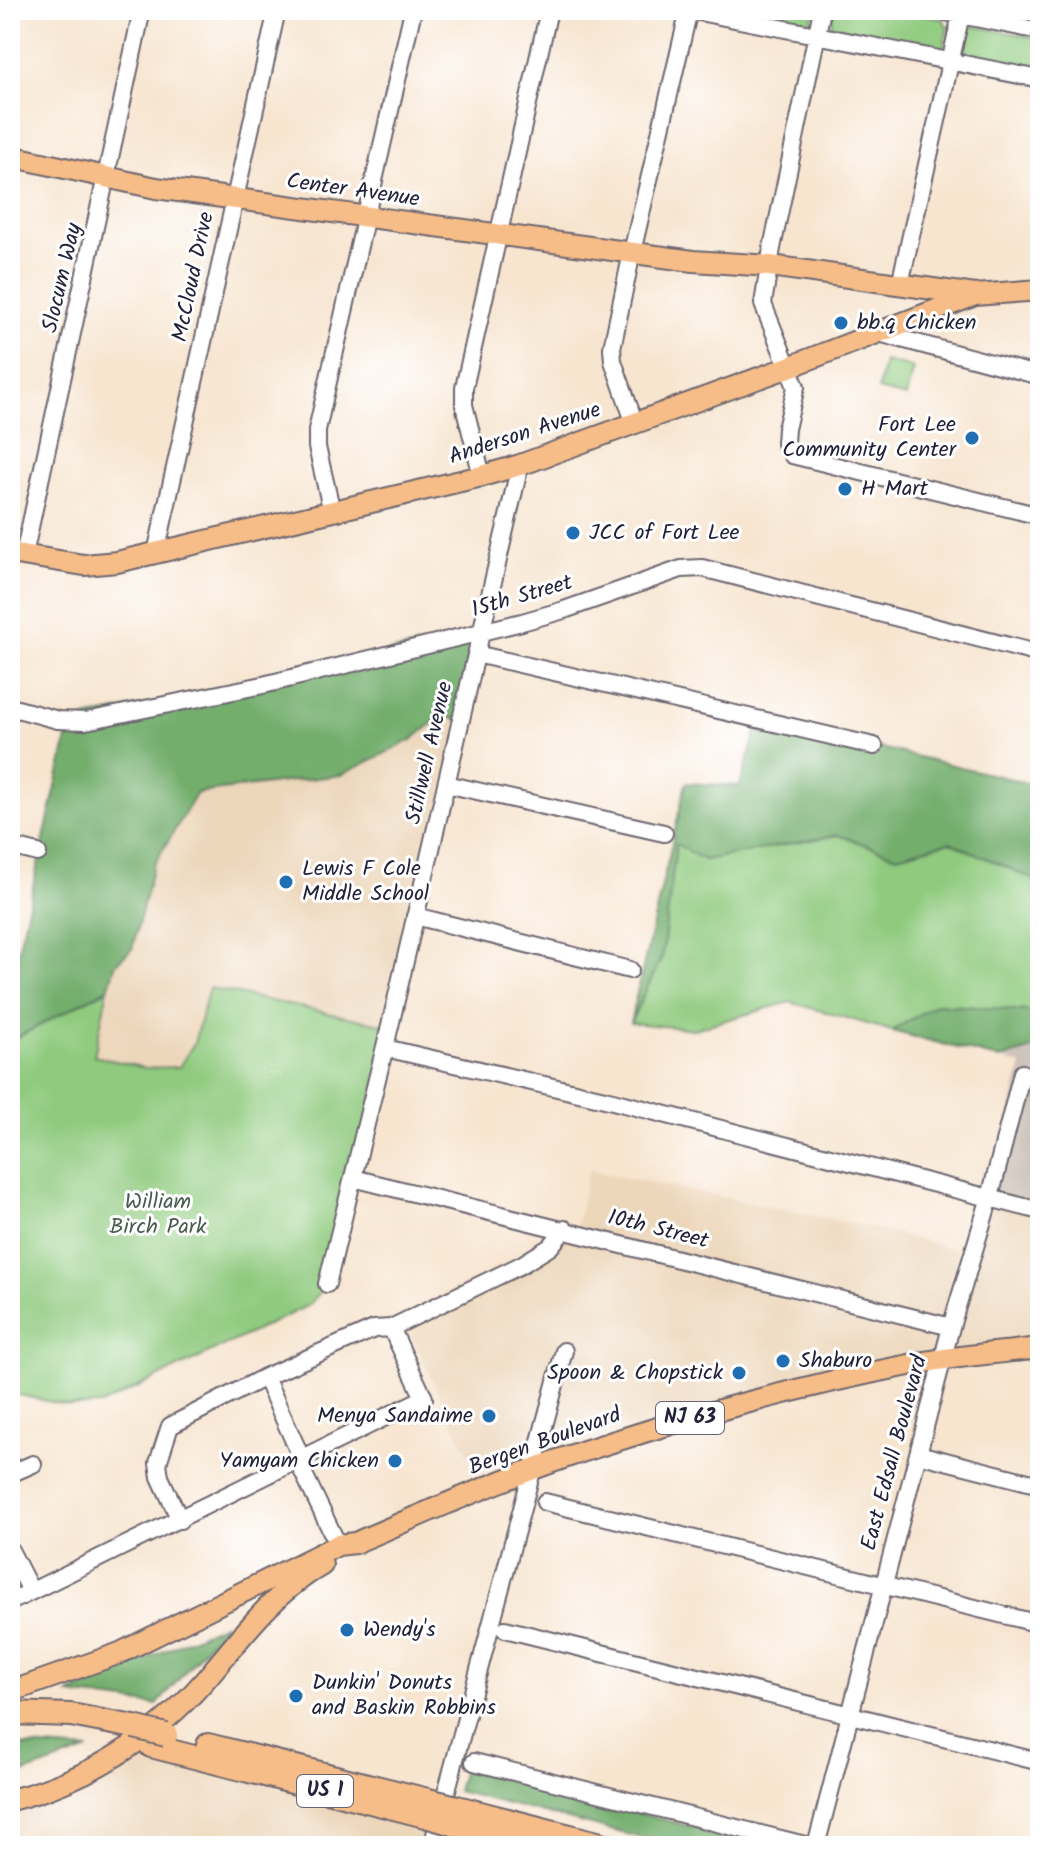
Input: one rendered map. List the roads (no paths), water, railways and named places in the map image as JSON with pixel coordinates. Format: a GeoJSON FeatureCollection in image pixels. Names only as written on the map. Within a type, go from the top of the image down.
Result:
{"type":"FeatureCollection","features":[{"type":"Feature","properties":{"kind":"highway","name":"US 1"},"geometry":{"type":"LineString","coordinates":[[10,1713],[71,1715],[126,1732],[426,1808],[609,1846]]}},
{"type":"Feature","properties":{"kind":"highway","name":"US 1"},"geometry":{"type":"LineString","coordinates":[[10,1728],[126,1732]]}},
{"type":"Feature","properties":{"kind":"highway","name":"US 1"},"geometry":{"type":"LineString","coordinates":[[455,1815],[540,1846]]}},
{"type":"Feature","properties":{"kind":"main road","name":"Center Avenue"},"geometry":{"type":"LineString","coordinates":[[10,156],[156,188],[693,261],[771,266],[975,295]]}},
{"type":"Feature","properties":{"kind":"main road","name":"Anderson Avenue"},"geometry":{"type":"LineString","coordinates":[[17,554],[84,565],[117,562],[482,476],[635,424],[975,295],[1039,286]]}},
{"type":"Feature","properties":{"kind":"main road","name":"Bergen Boulevard"},"geometry":{"type":"LineString","coordinates":[[10,1692],[120,1653],[347,1544],[606,1443],[823,1383],[943,1359],[1040,1348]]}},
{"type":"Feature","properties":{"kind":"main road","name":"Bergen Boulevard"},"geometry":{"type":"LineString","coordinates":[[10,1800],[81,1775],[138,1740],[193,1694],[245,1630],[281,1592],[344,1553],[347,1544]]}},
{"type":"Feature","properties":{"kind":"street"},"geometry":{"type":"LineString","coordinates":[[10,21],[12,10]]}},
{"type":"Feature","properties":{"kind":"street","name":"Slocum Way"},"geometry":{"type":"LineString","coordinates":[[17,554],[108,177],[142,10]]}},
{"type":"Feature","properties":{"kind":"street","name":"McCloud Drive"},"geometry":{"type":"LineString","coordinates":[[156,553],[277,10]]}},
{"type":"Feature","properties":{"kind":"street"},"geometry":{"type":"LineString","coordinates":[[332,512],[317,447],[317,430],[413,10]]}},
{"type":"Feature","properties":{"kind":"street"},"geometry":{"type":"LineString","coordinates":[[482,476],[464,405],[464,388],[549,10]]}},
{"type":"Feature","properties":{"kind":"street"},"geometry":{"type":"LineString","coordinates":[[635,424],[613,361],[612,348],[689,10],[1040,79]]}},
{"type":"Feature","properties":{"kind":"street"},"geometry":{"type":"LineString","coordinates":[[822,10],[763,304],[796,387],[785,443],[792,455],[1040,516]]}},
{"type":"Feature","properties":{"kind":"street"},"geometry":{"type":"LineString","coordinates":[[935,10],[961,12],[1040,31]]}},
{"type":"Feature","properties":{"kind":"street"},"geometry":{"type":"LineString","coordinates":[[900,284],[961,12]]}},
{"type":"Feature","properties":{"kind":"street","name":"Center Avenue"},"geometry":{"type":"LineString","coordinates":[[693,261],[751,275],[759,282],[763,304]]}},
{"type":"Feature","properties":{"kind":"street"},"geometry":{"type":"LineString","coordinates":[[879,333],[1040,376]]}},
{"type":"Feature","properties":{"kind":"street","name":"Stillwell Avenue"},"geometry":{"type":"LineString","coordinates":[[327,1284],[520,465]]}},
{"type":"Feature","properties":{"kind":"street","name":"15th Street"},"geometry":{"type":"LineString","coordinates":[[10,707],[58,720],[86,721],[263,685],[564,610],[681,569],[702,568],[1040,654]]}},
{"type":"Feature","properties":{"kind":"street"},"geometry":{"type":"LineString","coordinates":[[476,654],[874,746]]}},
{"type":"Feature","properties":{"kind":"street"},"geometry":{"type":"LineString","coordinates":[[446,784],[664,833]]}},
{"type":"Feature","properties":{"kind":"street"},"geometry":{"type":"LineString","coordinates":[[10,846],[38,853]]}},
{"type":"Feature","properties":{"kind":"street"},"geometry":{"type":"LineString","coordinates":[[415,916],[630,970]]}},
{"type":"Feature","properties":{"kind":"street"},"geometry":{"type":"LineString","coordinates":[[385,1048],[570,1091],[1040,1211]]}},
{"type":"Feature","properties":{"kind":"street","name":"East Edsall Boulevard"},"geometry":{"type":"LineString","coordinates":[[816,1846],[951,1327],[990,1197],[1022,1073]]}},
{"type":"Feature","properties":{"kind":"street","name":"10th Street"},"geometry":{"type":"LineString","coordinates":[[353,1178],[951,1327]]}},
{"type":"Feature","properties":{"kind":"street"},"geometry":{"type":"LineString","coordinates":[[180,1520],[160,1477],[158,1463],[170,1426],[265,1377],[374,1329],[391,1328],[521,1265],[550,1247],[565,1229]]}},
{"type":"Feature","properties":{"kind":"street"},"geometry":{"type":"LineString","coordinates":[[10,1602],[424,1398],[391,1328]]}},
{"type":"Feature","properties":{"kind":"street"},"geometry":{"type":"LineString","coordinates":[[432,1846],[564,1351]]}},
{"type":"Feature","properties":{"kind":"street"},"geometry":{"type":"LineString","coordinates":[[265,1377],[297,1448],[302,1470],[347,1544]]}},
{"type":"Feature","properties":{"kind":"street"},"geometry":{"type":"LineString","coordinates":[[918,1454],[1040,1485]]}},
{"type":"Feature","properties":{"kind":"street"},"geometry":{"type":"LineString","coordinates":[[10,1474],[33,1464]]}},
{"type":"Feature","properties":{"kind":"street"},"geometry":{"type":"LineString","coordinates":[[545,1502],[1040,1624]]}},
{"type":"Feature","properties":{"kind":"street"},"geometry":{"type":"LineString","coordinates":[[10,1550],[31,1591]]}},
{"type":"Feature","properties":{"kind":"street"},"geometry":{"type":"LineString","coordinates":[[505,1629],[1040,1762]]}},
{"type":"Feature","properties":{"kind":"street"},"geometry":{"type":"LineString","coordinates":[[474,1762],[809,1846]]}},
{"type":"Feature","properties":{"kind":"place","name":"bb.q Chicken"},"geometry":{"type":"Point","coordinates":[841,323]}},
{"type":"Feature","properties":{"kind":"place","name":"Fort Lee Community Center"},"geometry":{"type":"Point","coordinates":[972,438]}},
{"type":"Feature","properties":{"kind":"place","name":"H Mart"},"geometry":{"type":"Point","coordinates":[845,489]}},
{"type":"Feature","properties":{"kind":"place","name":"JCC of Fort Lee"},"geometry":{"type":"Point","coordinates":[573,533]}},
{"type":"Feature","properties":{"kind":"place","name":"Lewis F Cole Middle School"},"geometry":{"type":"Point","coordinates":[286,882]}},
{"type":"Feature","properties":{"kind":"place","name":"Shaburo"},"geometry":{"type":"Point","coordinates":[783,1361]}},
{"type":"Feature","properties":{"kind":"place","name":"Spoon & Chopstick"},"geometry":{"type":"Point","coordinates":[739,1373]}},
{"type":"Feature","properties":{"kind":"place","name":"Menya Sandaime"},"geometry":{"type":"Point","coordinates":[489,1416]}},
{"type":"Feature","properties":{"kind":"place","name":"Yamyam Chicken"},"geometry":{"type":"Point","coordinates":[395,1461]}},
{"type":"Feature","properties":{"kind":"place","name":"Wendy's"},"geometry":{"type":"Point","coordinates":[347,1630]}},
{"type":"Feature","properties":{"kind":"place","name":"Dunkin' Donuts and Baskin Robbins"},"geometry":{"type":"Point","coordinates":[296,1696]}},
{"type":"Feature","properties":{"kind":"park label","name":"William Birch Park"},"geometry":{"type":"Point","coordinates":[158,1214]}}]}
